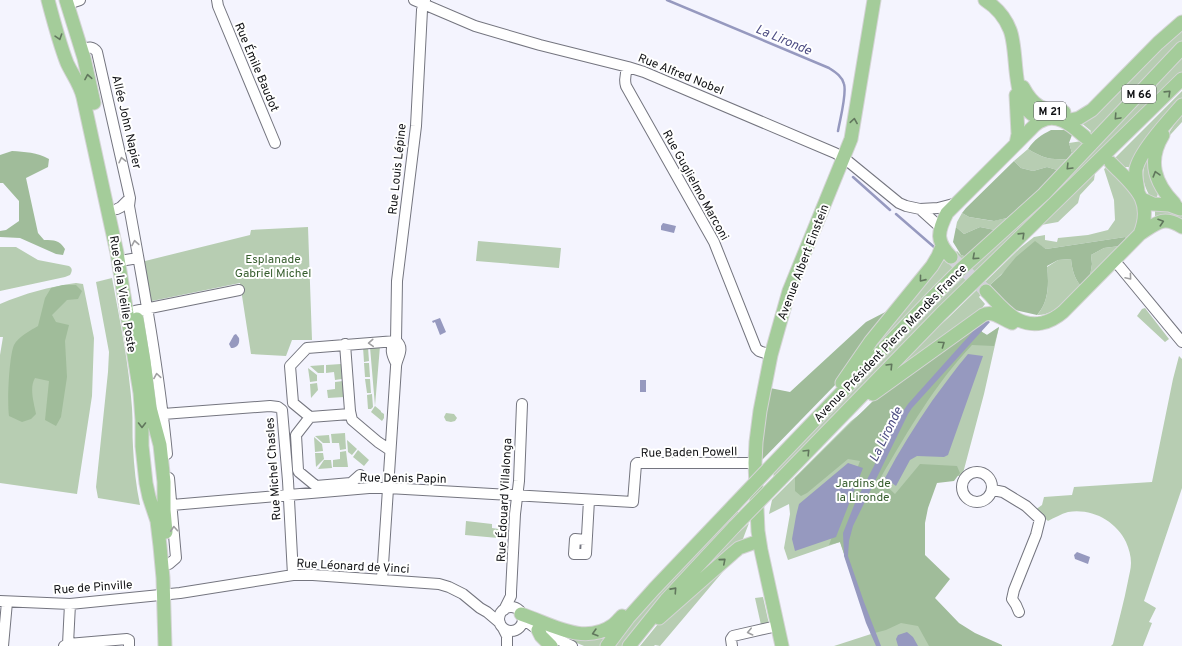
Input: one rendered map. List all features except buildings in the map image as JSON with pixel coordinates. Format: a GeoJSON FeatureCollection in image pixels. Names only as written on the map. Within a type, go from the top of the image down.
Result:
{"type":"FeatureCollection","features":[{"type":"Feature","properties":{"kind":"main road","name":"Rue de la Vieille Poste"},"geometry":{"type":"LineString","coordinates":[[48,0],[67,61],[79,85],[83,97],[117,253],[140,393],[142,446],[146,483],[156,521],[160,546],[164,595],[165,646]]}},
{"type":"Feature","properties":{"kind":"main road","name":"Avenue Albert Einstein"},"geometry":{"type":"LineString","coordinates":[[782,646],[756,543],[757,520],[755,463],[758,426],[771,355],[779,323],[794,279],[852,139],[874,0]]}},
{"type":"Feature","properties":{"kind":"main road","name":"M 21"},"geometry":{"type":"LineString","coordinates":[[985,0],[997,9],[1007,22],[1011,31],[1015,47],[1020,97],[1024,106],[1034,116],[1046,119]]}},
{"type":"Feature","properties":{"kind":"main road","name":"Rue de la Vieille Poste"},"geometry":{"type":"LineString","coordinates":[[71,1],[117,209],[132,259],[141,310],[144,361],[150,408],[158,418],[164,482],[169,508],[170,578],[164,595]]}},
{"type":"Feature","properties":{"kind":"main road","name":"M 66"},"geometry":{"type":"LineString","coordinates":[[1066,121],[1072,121],[1085,116],[1158,43],[1182,22]]}},
{"type":"Feature","properties":{"kind":"main road","name":"Avenue Président Pierre Mendès France"},"geometry":{"type":"LineString","coordinates":[[607,646],[628,618],[654,589],[933,297],[961,269],[1044,194],[1091,138],[1182,48]]}},
{"type":"Feature","properties":{"kind":"main road","name":"M 21"},"geometry":{"type":"LineString","coordinates":[[1017,77],[1032,101],[1040,108],[1052,112],[1066,112],[1076,111],[1098,104]]}},
{"type":"Feature","properties":{"kind":"main road","name":"M 21"},"geometry":{"type":"LineString","coordinates":[[1016,144],[1018,134],[1016,93],[1017,77]]}},
{"type":"Feature","properties":{"kind":"main road","name":"Avenue Président Pierre Mendès France"},"geometry":{"type":"LineString","coordinates":[[630,644],[666,600],[735,526],[941,314],[1182,80]]}},
{"type":"Feature","properties":{"kind":"main road"},"geometry":{"type":"LineString","coordinates":[[1140,234],[1145,213],[1136,177],[1138,162],[1166,123],[1182,105]]}},
{"type":"Feature","properties":{"kind":"main road"},"geometry":{"type":"LineString","coordinates":[[951,257],[942,246],[940,237],[940,227],[946,214],[1037,123],[1046,119],[1066,121],[1091,138]]}},
{"type":"Feature","properties":{"kind":"main road"},"geometry":{"type":"LineString","coordinates":[[1166,123],[1165,131],[1159,142],[1154,160],[1154,168],[1160,185],[1179,209]]}},
{"type":"Feature","properties":{"kind":"main road"},"geometry":{"type":"LineString","coordinates":[[1111,163],[1140,195],[1153,204],[1179,209]]}},
{"type":"Feature","properties":{"kind":"main road"},"geometry":{"type":"LineString","coordinates":[[854,404],[860,405],[880,388],[982,315],[990,313],[1015,324],[1036,324],[1057,317],[1140,234],[1156,223],[1162,221],[1172,221],[1182,227]]}},
{"type":"Feature","properties":{"kind":"main road"},"geometry":{"type":"LineString","coordinates":[[826,409],[827,401],[848,376],[871,341],[932,266],[942,246]]}},
{"type":"Feature","properties":{"kind":"main road"},"geometry":{"type":"LineString","coordinates":[[986,291],[1010,316],[1027,324]]}},
{"type":"Feature","properties":{"kind":"main road"},"geometry":{"type":"LineString","coordinates":[[630,644],[639,640],[666,611],[739,548],[756,543]]}},
{"type":"Feature","properties":{"kind":"main road"},"geometry":{"type":"LineString","coordinates":[[514,622],[549,626],[574,634],[598,634],[613,626],[646,590],[654,589]]}},
{"type":"Feature","properties":{"kind":"main road"},"geometry":{"type":"LineString","coordinates":[[536,628],[541,636],[551,646]]}},
{"type":"Feature","properties":{"kind":"street","name":"Rue Émile Baudot"},"geometry":{"type":"LineString","coordinates":[[217,0],[218,6],[275,143]]}},
{"type":"Feature","properties":{"kind":"street","name":"Rue Alfred Nobel"},"geometry":{"type":"LineString","coordinates":[[421,1],[475,26],[540,45],[628,67],[662,79],[829,150],[844,158],[899,203],[910,208],[920,210],[938,208],[957,203]]}},
{"type":"Feature","properties":{"kind":"street","name":"Rue Louis Lépine"},"geometry":{"type":"LineString","coordinates":[[382,580],[396,363],[392,354],[396,341],[397,282],[416,126],[422,10],[421,1]]}},
{"type":"Feature","properties":{"kind":"street","name":"Allée John Napier"},"geometry":{"type":"LineString","coordinates":[[82,49],[91,47],[97,52],[130,198]]}},
{"type":"Feature","properties":{"kind":"street","name":"Rue Guglielmo Marconi"},"geometry":{"type":"LineString","coordinates":[[628,67],[624,80],[626,86],[714,242],[756,348],[759,351],[771,355]]}},
{"type":"Feature","properties":{"kind":"street"},"geometry":{"type":"LineString","coordinates":[[117,209],[130,198]]}},
{"type":"Feature","properties":{"kind":"street","name":"Rue de la Vieille Poste"},"geometry":{"type":"LineString","coordinates":[[130,198],[129,206],[132,259]]}},
{"type":"Feature","properties":{"kind":"street","name":"Rue Alfred Nobel"},"geometry":{"type":"LineString","coordinates":[[920,210],[940,227]]}},
{"type":"Feature","properties":{"kind":"street"},"geometry":{"type":"LineString","coordinates":[[1113,262],[1117,264],[1180,335]]}},
{"type":"Feature","properties":{"kind":"street"},"geometry":{"type":"LineString","coordinates":[[141,310],[240,290]]}},
{"type":"Feature","properties":{"kind":"street","name":"Rue de la Vieille Poste"},"geometry":{"type":"LineString","coordinates":[[141,310],[158,418]]}},
{"type":"Feature","properties":{"kind":"street"},"geometry":{"type":"LineString","coordinates":[[350,414],[310,417],[293,402],[291,364],[308,347],[396,341]]}},
{"type":"Feature","properties":{"kind":"street"},"geometry":{"type":"LineString","coordinates":[[345,344],[350,414],[352,420],[390,450]]}},
{"type":"Feature","properties":{"kind":"street","name":"Rue Édouard Villalonga"},"geometry":{"type":"LineString","coordinates":[[503,611],[511,596],[519,481],[522,404]]}},
{"type":"Feature","properties":{"kind":"street","name":"Rue Michel Chasles"},"geometry":{"type":"LineString","coordinates":[[158,418],[270,406],[280,408],[282,410],[293,574]]}},
{"type":"Feature","properties":{"kind":"street"},"geometry":{"type":"LineString","coordinates":[[310,417],[296,435],[299,472],[316,486],[351,483],[360,475]]}},
{"type":"Feature","properties":{"kind":"street","name":"Rue Baden Powell"},"geometry":{"type":"LineString","coordinates":[[633,502],[637,463],[755,463]]}},
{"type":"Feature","properties":{"kind":"street","name":"Rue Denis Papin"},"geometry":{"type":"LineString","coordinates":[[169,508],[369,488],[633,502]]}},
{"type":"Feature","properties":{"kind":"street"},"geometry":{"type":"LineString","coordinates":[[993,490],[1003,492],[1026,506],[1040,519],[1036,535],[1014,590],[1012,599],[1019,612]]}},
{"type":"Feature","properties":{"kind":"street"},"geometry":{"type":"LineString","coordinates":[[586,540],[575,539],[574,554],[586,554],[589,500]]}},
{"type":"Feature","properties":{"kind":"street","name":"Rue Léonard de Vinci"},"geometry":{"type":"LineString","coordinates":[[164,595],[293,574],[439,584],[463,594],[487,612],[514,622]]}},
{"type":"Feature","properties":{"kind":"street","name":"Rue de Pinville"},"geometry":{"type":"LineString","coordinates":[[4,601],[70,604],[164,595]]}},
{"type":"Feature","properties":{"kind":"street"},"geometry":{"type":"LineString","coordinates":[[507,644],[514,622],[511,596]]}},
{"type":"Feature","properties":{"kind":"street"},"geometry":{"type":"LineString","coordinates":[[3,646],[4,601]]}},
{"type":"Feature","properties":{"kind":"street"},"geometry":{"type":"LineString","coordinates":[[70,604],[66,645],[127,639],[129,640],[129,646]]}},
{"type":"Feature","properties":{"kind":"street"},"geometry":{"type":"LineString","coordinates":[[487,612],[503,611],[512,608],[514,622]]}},
{"type":"Feature","properties":{"kind":"street"},"geometry":{"type":"LineString","coordinates":[[503,611],[500,616],[525,626],[536,628],[571,646]]}},
{"type":"Feature","properties":{"kind":"street"},"geometry":{"type":"LineString","coordinates":[[732,646],[731,639],[733,636],[777,626]]}},
{"type":"Feature","properties":{"kind":"green space"},"geometry":{"type":"Polygon","coordinates":[[[1182,26],[1182,41],[1076,153],[1072,153],[1069,143],[1082,141],[1091,131],[1079,121],[1182,26]]]}},
{"type":"Feature","properties":{"kind":"green space"},"geometry":{"type":"Polygon","coordinates":[[[1182,53],[1182,73],[774,480],[773,469],[1182,53]]]}},
{"type":"Feature","properties":{"kind":"green space"},"geometry":{"type":"Polygon","coordinates":[[[1182,91],[1182,101],[1134,167],[1124,167],[1115,158],[1182,91]]]}},
{"type":"Feature","properties":{"kind":"green space"},"geometry":{"type":"Polygon","coordinates":[[[1182,110],[1182,122],[1161,145],[1176,122],[1182,110]]]}},
{"type":"Feature","properties":{"kind":"green space"},"geometry":{"type":"Polygon","coordinates":[[[1051,130],[1067,130],[1072,135],[1069,143],[1072,153],[1067,159],[1046,158],[1028,149],[1038,138],[1051,130]]]}},
{"type":"Feature","properties":{"kind":"green space"},"geometry":{"type":"Polygon","coordinates":[[[1153,145],[1159,190],[1157,197],[1151,198],[1144,184],[1143,172],[1153,145]]]}},
{"type":"Feature","properties":{"kind":"green space"},"geometry":{"type":"Polygon","coordinates":[[[1028,149],[1046,158],[1067,159],[1057,170],[1047,167],[1033,171],[1021,168],[1014,161],[1028,149]]]}},
{"type":"Feature","properties":{"kind":"green space"},"geometry":{"type":"Polygon","coordinates":[[[12,151],[26,152],[49,159],[48,167],[26,178],[38,233],[44,240],[54,240],[59,242],[65,249],[63,255],[56,254],[20,238],[0,237],[0,231],[6,230],[19,221],[19,201],[3,183],[0,183],[0,155],[12,151]]]}},
{"type":"Feature","properties":{"kind":"green space"},"geometry":{"type":"Polygon","coordinates":[[[1014,161],[1021,168],[1033,171],[1047,167],[1057,170],[1045,184],[1007,218],[994,221],[969,217],[962,213],[966,208],[1014,161]]]}},
{"type":"Feature","properties":{"kind":"green space"},"geometry":{"type":"Polygon","coordinates":[[[1108,166],[1123,181],[1140,205],[1136,230],[1128,239],[1125,237],[1046,249],[1035,242],[979,297],[985,304],[979,312],[894,374],[892,371],[920,343],[1020,248],[1034,237],[1045,235],[1045,240],[1057,242],[1058,238],[1088,235],[1108,230],[1115,220],[1114,200],[1104,169],[1108,166]]]}},
{"type":"Feature","properties":{"kind":"green space"},"geometry":{"type":"Polygon","coordinates":[[[1095,173],[1094,180],[1080,195],[1078,203],[1058,222],[1041,225],[1095,173]]]}},
{"type":"Feature","properties":{"kind":"green space"},"geometry":{"type":"Polygon","coordinates":[[[1155,209],[1182,214],[1182,222],[1155,218],[1155,209]]]}},
{"type":"Feature","properties":{"kind":"green space"},"geometry":{"type":"Polygon","coordinates":[[[962,213],[969,217],[993,221],[1007,218],[995,230],[980,227],[964,234],[956,227],[962,213]]]}},
{"type":"Feature","properties":{"kind":"green space","name":"Esplanade Gabriel Michel"},"geometry":{"type":"Polygon","coordinates":[[[308,227],[312,340],[292,340],[286,356],[251,354],[240,283],[147,302],[141,262],[250,235],[251,230],[308,227]]]}},
{"type":"Feature","properties":{"kind":"green space"},"geometry":{"type":"Polygon","coordinates":[[[956,227],[964,234],[980,227],[995,230],[967,257],[961,255],[953,242],[956,227]]]}},
{"type":"Feature","properties":{"kind":"green space"},"geometry":{"type":"Polygon","coordinates":[[[1125,237],[1128,239],[1120,246],[1104,248],[1091,255],[1092,264],[1090,276],[1080,285],[1076,279],[1071,259],[1058,260],[1047,266],[1048,279],[1046,298],[1037,315],[1015,310],[990,285],[1001,275],[1016,257],[1035,241],[1046,249],[1125,237]]]}},
{"type":"Feature","properties":{"kind":"green space"},"geometry":{"type":"Polygon","coordinates":[[[478,241],[561,248],[559,268],[476,261],[478,241]]]}},
{"type":"Feature","properties":{"kind":"green space"},"geometry":{"type":"Polygon","coordinates":[[[1120,246],[1090,276],[1092,264],[1091,255],[1104,248],[1120,246]]]}},
{"type":"Feature","properties":{"kind":"green space"},"geometry":{"type":"Polygon","coordinates":[[[0,247],[16,247],[38,260],[69,266],[72,269],[70,275],[0,291],[0,247]]]}},
{"type":"Feature","properties":{"kind":"green space"},"geometry":{"type":"Polygon","coordinates":[[[957,251],[961,255],[967,257],[858,371],[872,346],[940,259],[947,261],[957,251]]]}},
{"type":"Feature","properties":{"kind":"green space"},"geometry":{"type":"Polygon","coordinates":[[[1071,259],[1076,279],[1080,285],[1062,305],[1050,313],[1037,315],[1046,298],[1048,286],[1047,267],[1058,260],[1071,259]]]}},
{"type":"Feature","properties":{"kind":"green space"},"geometry":{"type":"Polygon","coordinates":[[[112,278],[129,375],[134,462],[140,505],[98,498],[96,487],[109,352],[96,282],[112,278]]]}},
{"type":"Feature","properties":{"kind":"green space"},"geometry":{"type":"Polygon","coordinates":[[[76,283],[83,284],[94,338],[92,396],[77,494],[0,483],[0,355],[3,337],[0,337],[0,304],[37,291],[76,283]]]}},
{"type":"Feature","properties":{"kind":"green space"},"geometry":{"type":"Polygon","coordinates":[[[63,285],[76,285],[82,291],[78,299],[67,300],[52,315],[56,322],[69,325],[65,341],[67,377],[61,417],[56,426],[45,420],[49,381],[35,378],[32,391],[36,414],[31,419],[22,422],[9,416],[8,401],[12,351],[18,339],[38,326],[45,298],[51,288],[63,285]]]}},
{"type":"Feature","properties":{"kind":"green space"},"geometry":{"type":"Polygon","coordinates":[[[893,308],[837,383],[758,464],[770,388],[790,392],[866,322],[893,308]]]}},
{"type":"Feature","properties":{"kind":"green space"},"geometry":{"type":"Polygon","coordinates":[[[1145,308],[1169,339],[1165,342],[1137,316],[1142,309],[1145,308]]]}},
{"type":"Feature","properties":{"kind":"green space","name":"Jardins de la Lironde"},"geometry":{"type":"Polygon","coordinates":[[[977,323],[982,332],[987,335],[999,327],[984,394],[962,477],[931,468],[917,505],[939,646],[834,646],[871,634],[840,542],[788,560],[784,548],[790,514],[789,504],[769,514],[772,500],[851,421],[977,323]]]}},
{"type":"Feature","properties":{"kind":"green space","name":"Jardins de la Lironde"},"geometry":{"type":"Polygon","coordinates":[[[977,323],[982,332],[987,335],[999,327],[994,346],[972,345],[959,360],[923,408],[901,442],[880,480],[895,494],[920,464],[957,466],[960,473],[954,481],[937,483],[928,508],[925,523],[925,555],[950,579],[935,598],[959,623],[975,633],[1002,646],[929,646],[918,626],[901,623],[886,630],[871,634],[840,542],[829,545],[860,461],[848,459],[807,493],[801,496],[795,491],[795,478],[876,398],[977,323]]]}},
{"type":"Feature","properties":{"kind":"green space"},"geometry":{"type":"Polygon","coordinates":[[[380,346],[375,406],[370,347],[380,346]]]}},
{"type":"Feature","properties":{"kind":"green space"},"geometry":{"type":"Polygon","coordinates":[[[363,347],[368,347],[369,361],[364,362],[363,347]]]}},
{"type":"Feature","properties":{"kind":"green space"},"geometry":{"type":"Polygon","coordinates":[[[1179,356],[1182,359],[1182,488],[1144,601],[1156,608],[1149,622],[1152,623],[1143,646],[1111,646],[1113,644],[1131,568],[1131,560],[1126,542],[1122,535],[1110,522],[1094,514],[1077,511],[1068,512],[1048,521],[1035,510],[1042,505],[1044,497],[1072,495],[1074,487],[1152,482],[1179,356]]]}},
{"type":"Feature","properties":{"kind":"green space"},"geometry":{"type":"Polygon","coordinates":[[[364,363],[369,363],[370,377],[365,377],[364,363]]]}},
{"type":"Feature","properties":{"kind":"green space"},"geometry":{"type":"Polygon","coordinates":[[[341,364],[342,379],[335,380],[334,372],[326,373],[326,365],[341,364]]]}},
{"type":"Feature","properties":{"kind":"green space"},"geometry":{"type":"Polygon","coordinates":[[[324,365],[324,373],[318,373],[310,366],[324,365]]]}},
{"type":"Feature","properties":{"kind":"green space"},"geometry":{"type":"Polygon","coordinates":[[[308,368],[317,375],[317,381],[310,382],[308,368]]]}},
{"type":"Feature","properties":{"kind":"green space"},"geometry":{"type":"Polygon","coordinates":[[[365,379],[370,379],[371,393],[367,393],[365,379]]]}},
{"type":"Feature","properties":{"kind":"green space"},"geometry":{"type":"Polygon","coordinates":[[[343,381],[344,397],[328,398],[327,390],[335,389],[335,382],[343,381]]]}},
{"type":"Feature","properties":{"kind":"green space"},"geometry":{"type":"Polygon","coordinates":[[[317,383],[318,390],[311,398],[310,384],[317,383]]]}},
{"type":"Feature","properties":{"kind":"green space"},"geometry":{"type":"Polygon","coordinates":[[[372,394],[373,407],[368,409],[367,395],[372,394]]]}},
{"type":"Feature","properties":{"kind":"green space"},"geometry":{"type":"Polygon","coordinates":[[[375,406],[384,414],[382,421],[371,412],[375,406]]]}},
{"type":"Feature","properties":{"kind":"green space"},"geometry":{"type":"Polygon","coordinates":[[[446,413],[454,414],[457,418],[455,421],[446,421],[444,417],[446,413]]]}},
{"type":"Feature","properties":{"kind":"green space"},"geometry":{"type":"Polygon","coordinates":[[[345,433],[346,449],[340,450],[339,443],[332,443],[331,434],[345,433]]]}},
{"type":"Feature","properties":{"kind":"green space"},"geometry":{"type":"Polygon","coordinates":[[[329,435],[330,443],[323,443],[315,436],[329,435]]]}},
{"type":"Feature","properties":{"kind":"green space"},"geometry":{"type":"Polygon","coordinates":[[[314,437],[322,444],[323,451],[315,452],[314,437]]]}},
{"type":"Feature","properties":{"kind":"green space"},"geometry":{"type":"Polygon","coordinates":[[[347,440],[357,449],[352,455],[348,452],[347,440]]]}},
{"type":"Feature","properties":{"kind":"green space"},"geometry":{"type":"Polygon","coordinates":[[[358,450],[369,460],[364,466],[353,457],[358,450]]]}},
{"type":"Feature","properties":{"kind":"green space"},"geometry":{"type":"Polygon","coordinates":[[[346,451],[348,467],[333,467],[333,460],[340,459],[340,452],[346,451]]]}},
{"type":"Feature","properties":{"kind":"green space"},"geometry":{"type":"Polygon","coordinates":[[[315,453],[323,453],[324,459],[316,467],[315,453]]]}},
{"type":"Feature","properties":{"kind":"green space"},"geometry":{"type":"Polygon","coordinates":[[[324,460],[331,460],[332,468],[318,469],[324,460]]]}},
{"type":"Feature","properties":{"kind":"green space"},"geometry":{"type":"Polygon","coordinates":[[[737,508],[739,517],[623,646],[611,646],[626,627],[737,508]]]}},
{"type":"Feature","properties":{"kind":"green space"},"geometry":{"type":"Polygon","coordinates":[[[466,521],[492,524],[492,528],[499,529],[498,538],[465,535],[466,521]]]}},
{"type":"Feature","properties":{"kind":"green space"},"geometry":{"type":"Polygon","coordinates":[[[749,523],[741,544],[686,589],[700,568],[749,523]]]}},
{"type":"Feature","properties":{"kind":"green space"},"geometry":{"type":"Polygon","coordinates":[[[737,555],[660,646],[640,646],[658,624],[737,555]]]}},
{"type":"Feature","properties":{"kind":"green space"},"geometry":{"type":"Polygon","coordinates":[[[763,597],[769,624],[761,625],[755,598],[763,597]]]}},
{"type":"Feature","properties":{"kind":"green space"},"geometry":{"type":"Polygon","coordinates":[[[547,630],[613,630],[601,646],[584,646],[547,630]]]}},
{"type":"Feature","properties":{"kind":"water"},"geometry":{"type":"Polygon","coordinates":[[[663,223],[676,226],[674,233],[661,230],[663,223]]]}},
{"type":"Feature","properties":{"kind":"water"},"geometry":{"type":"Polygon","coordinates":[[[440,318],[446,332],[440,335],[435,322],[433,323],[432,321],[440,318]]]}},
{"type":"Feature","properties":{"kind":"water"},"geometry":{"type":"Polygon","coordinates":[[[985,318],[990,322],[908,414],[853,526],[849,541],[848,556],[881,646],[876,646],[866,623],[844,556],[843,533],[855,503],[899,417],[908,404],[985,318]]]}},
{"type":"Feature","properties":{"kind":"water"},"geometry":{"type":"Polygon","coordinates":[[[236,334],[239,338],[238,344],[231,348],[229,344],[236,334]]]}},
{"type":"Feature","properties":{"kind":"water"},"geometry":{"type":"Polygon","coordinates":[[[968,354],[983,356],[948,455],[944,457],[917,456],[910,460],[896,486],[885,478],[890,468],[932,401],[968,354]]]}},
{"type":"Feature","properties":{"kind":"water"},"geometry":{"type":"Polygon","coordinates":[[[640,380],[646,380],[646,392],[640,392],[640,380]]]}},
{"type":"Feature","properties":{"kind":"water"},"geometry":{"type":"Polygon","coordinates":[[[848,463],[863,468],[836,537],[795,551],[792,539],[799,504],[848,463]]]}},
{"type":"Feature","properties":{"kind":"water"},"geometry":{"type":"Polygon","coordinates":[[[1077,552],[1090,557],[1088,564],[1075,559],[1074,555],[1077,552]]]}},
{"type":"Feature","properties":{"kind":"water"},"geometry":{"type":"Polygon","coordinates":[[[907,632],[913,637],[918,646],[898,646],[896,639],[898,635],[907,632]]]}},
{"type":"Feature","properties":{"kind":"waterway","name":"La Lironde"},"geometry":{"type":"LineString","coordinates":[[667,0],[829,68],[840,76],[845,88],[838,131]]}},
{"type":"Feature","properties":{"kind":"waterway","name":"La Lironde"},"geometry":{"type":"LineString","coordinates":[[853,177],[890,210]]}},
{"type":"Feature","properties":{"kind":"waterway","name":"La Lironde"},"geometry":{"type":"LineString","coordinates":[[896,214],[934,247]]}},
{"type":"Feature","properties":{"kind":"tunnel"},"geometry":{"type":"LineString","coordinates":[[951,257],[986,291]]}}]}
